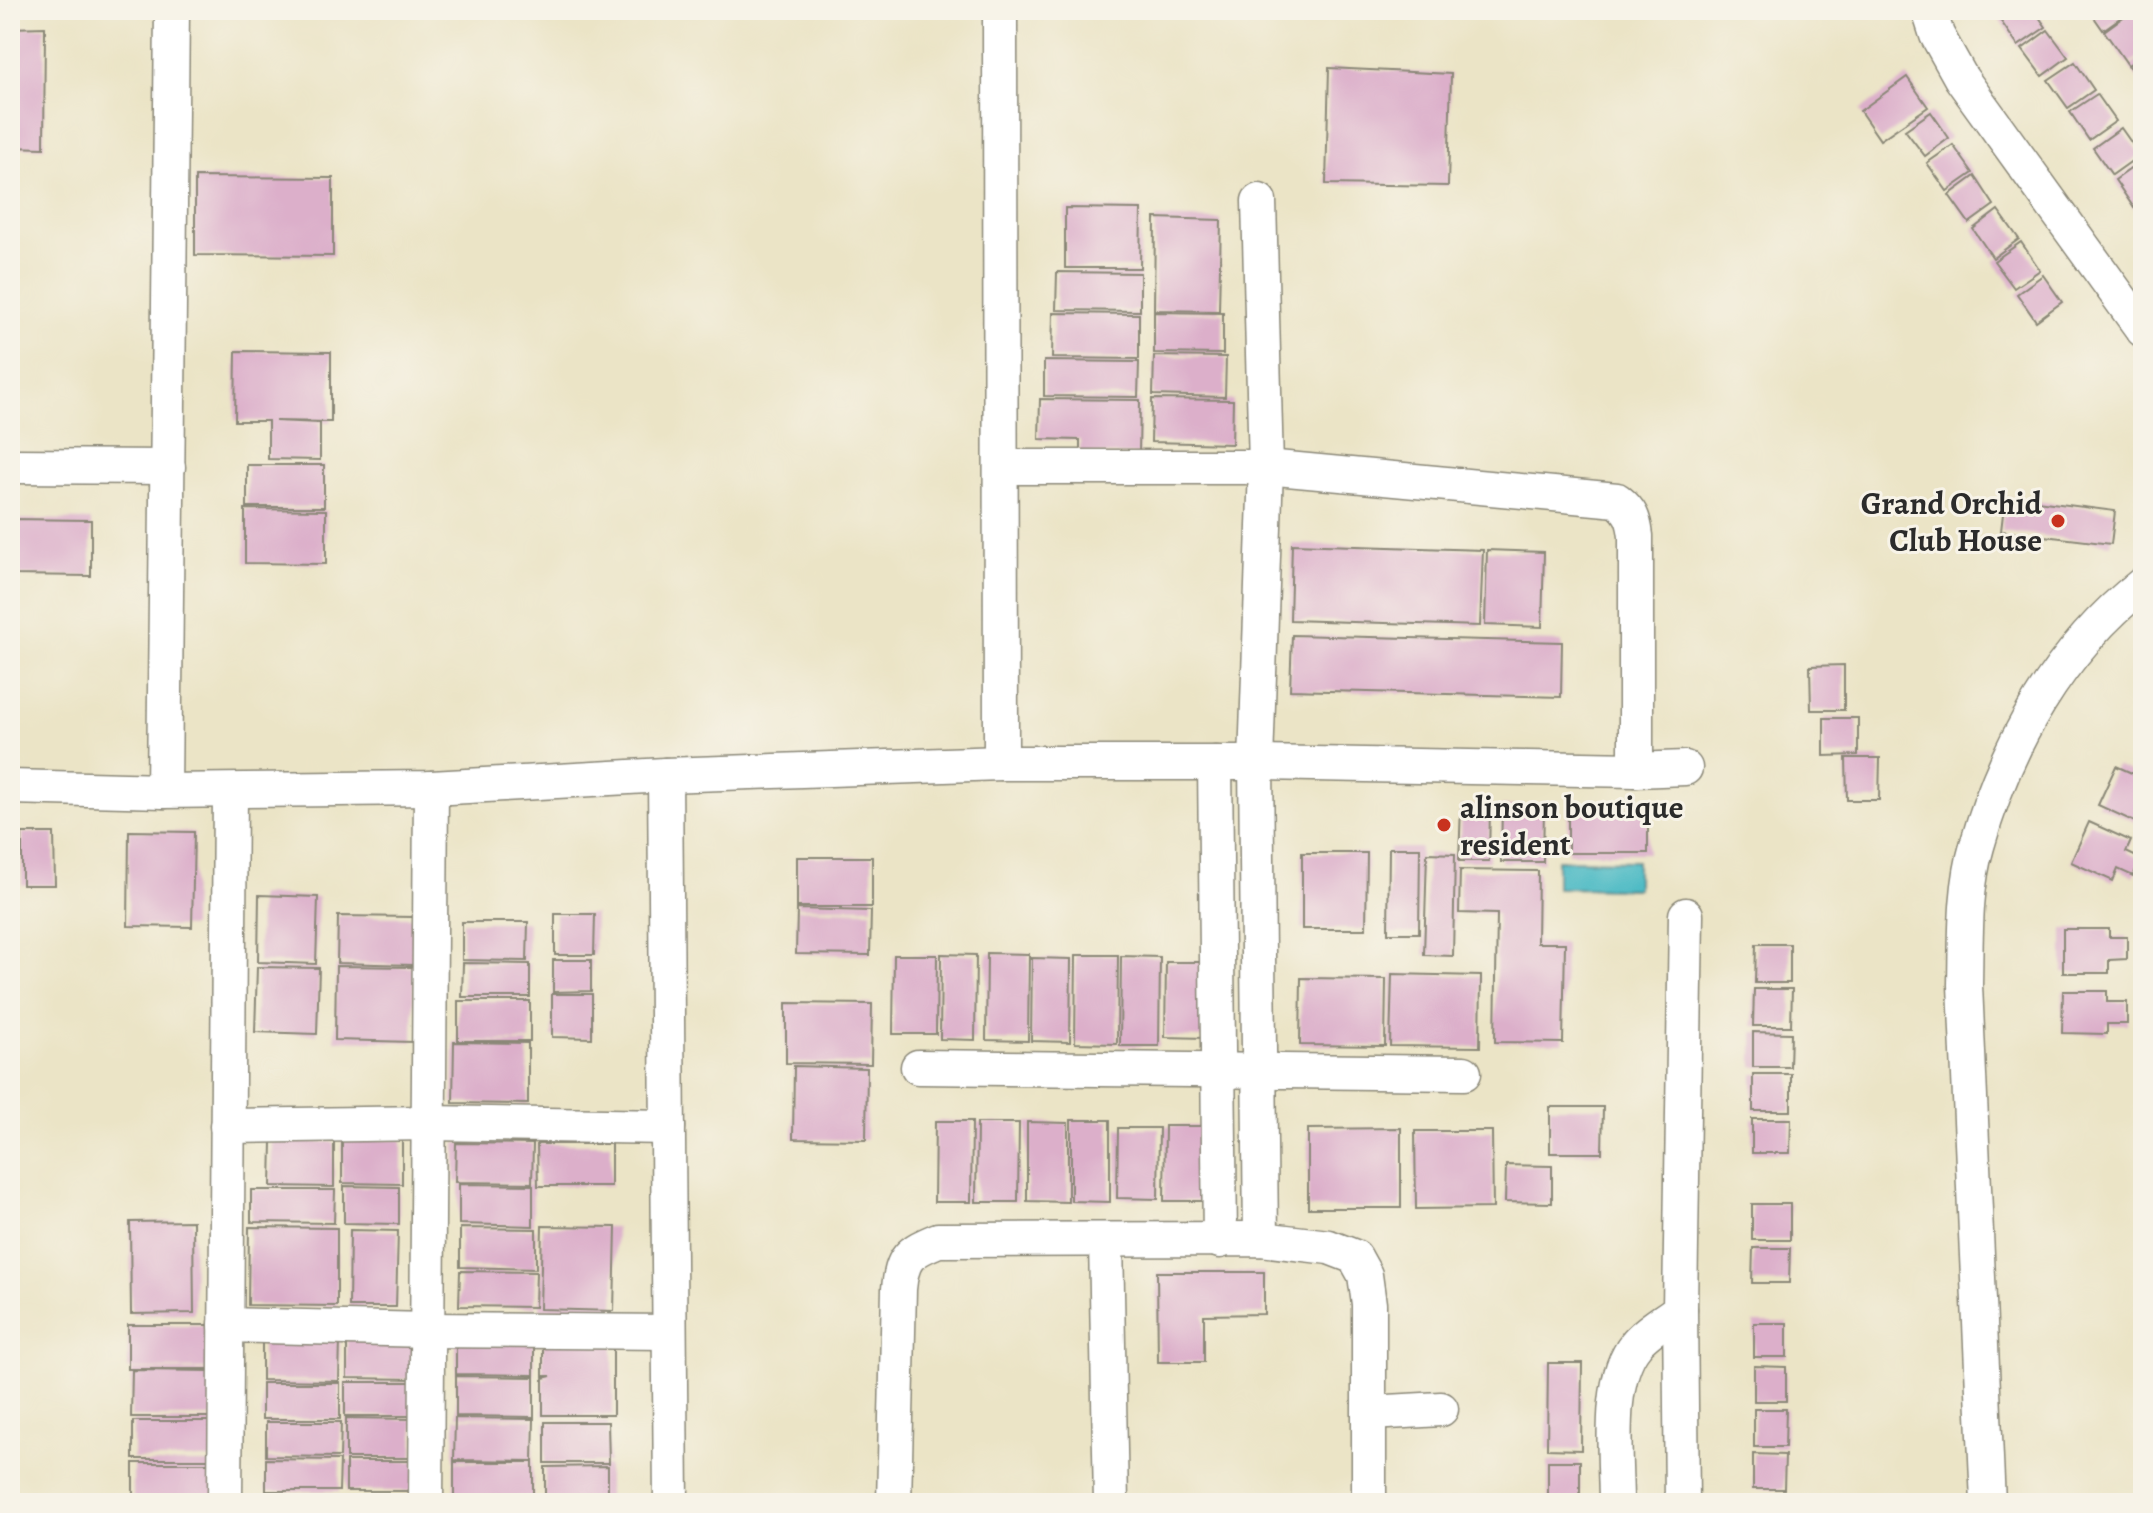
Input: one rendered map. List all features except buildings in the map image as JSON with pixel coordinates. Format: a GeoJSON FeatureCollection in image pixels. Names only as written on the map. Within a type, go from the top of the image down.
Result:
{"type":"FeatureCollection","features":[{"type":"Feature","properties":{"kind":"street"},"geometry":{"type":"LineString","coordinates":[[164,791],[172,10]]}},
{"type":"Feature","properties":{"kind":"street"},"geometry":{"type":"LineString","coordinates":[[1000,10],[1001,763]]}},
{"type":"Feature","properties":{"kind":"street"},"geometry":{"type":"LineString","coordinates":[[1929,10],[1937,35],[1961,78],[2133,296],[2143,330]]}},
{"type":"Feature","properties":{"kind":"street"},"geometry":{"type":"LineString","coordinates":[[1259,201],[1266,467],[1256,763],[1261,1239]]}},
{"type":"Feature","properties":{"kind":"street"},"geometry":{"type":"LineString","coordinates":[[10,466],[168,467]]}},
{"type":"Feature","properties":{"kind":"street"},"geometry":{"type":"LineString","coordinates":[[1002,467],[1266,467],[1617,500],[1634,519],[1636,536],[1636,770]]}},
{"type":"Feature","properties":{"kind":"street"},"geometry":{"type":"LineString","coordinates":[[1988,1503],[1965,985],[1967,913],[1976,848],[2013,746],[2064,663],[2122,601],[2143,584]]}},
{"type":"Feature","properties":{"kind":"street"},"geometry":{"type":"LineString","coordinates":[[10,787],[164,791],[431,788],[665,775],[1001,763],[1685,768]]}},
{"type":"Feature","properties":{"kind":"street"},"geometry":{"type":"LineString","coordinates":[[1215,763],[1220,1241]]}},
{"type":"Feature","properties":{"kind":"street"},"geometry":{"type":"LineString","coordinates":[[665,775],[671,1503]]}},
{"type":"Feature","properties":{"kind":"street"},"geometry":{"type":"LineString","coordinates":[[426,1503],[431,788]]}},
{"type":"Feature","properties":{"kind":"street"},"geometry":{"type":"LineString","coordinates":[[225,1503],[230,791]]}},
{"type":"Feature","properties":{"kind":"street"},"geometry":{"type":"LineString","coordinates":[[1682,1503],[1680,1309],[1686,915]]}},
{"type":"Feature","properties":{"kind":"street"},"geometry":{"type":"LineString","coordinates":[[918,1067],[1464,1073]]}},
{"type":"Feature","properties":{"kind":"street"},"geometry":{"type":"LineString","coordinates":[[227,1126],[430,1123],[668,1127]]}},
{"type":"Feature","properties":{"kind":"street"},"geometry":{"type":"LineString","coordinates":[[894,1503],[901,1265],[915,1249],[938,1240],[1261,1239],[1329,1247],[1355,1257],[1365,1275],[1369,1304],[1369,1503]]}},
{"type":"Feature","properties":{"kind":"street"},"geometry":{"type":"LineString","coordinates":[[1106,1240],[1111,1503]]}},
{"type":"Feature","properties":{"kind":"street"},"geometry":{"type":"LineString","coordinates":[[1616,1503],[1616,1409],[1622,1370],[1636,1343],[1680,1309]]}},
{"type":"Feature","properties":{"kind":"street"},"geometry":{"type":"LineString","coordinates":[[226,1325],[669,1332]]}},
{"type":"Feature","properties":{"kind":"street"},"geometry":{"type":"LineString","coordinates":[[1370,1413],[1441,1409]]}},
{"type":"Feature","properties":{"kind":"water"},"geometry":{"type":"Polygon","coordinates":[[[1557,860],[1637,861],[1637,889],[1557,888],[1557,860]]]}},
{"type":"Feature","properties":{"kind":"place","name":"Grand Orchid Club House"},"geometry":{"type":"Point","coordinates":[2058,521]}},
{"type":"Feature","properties":{"kind":"place","name":"alinson boutique resident"},"geometry":{"type":"Point","coordinates":[1444,825]}}]}
